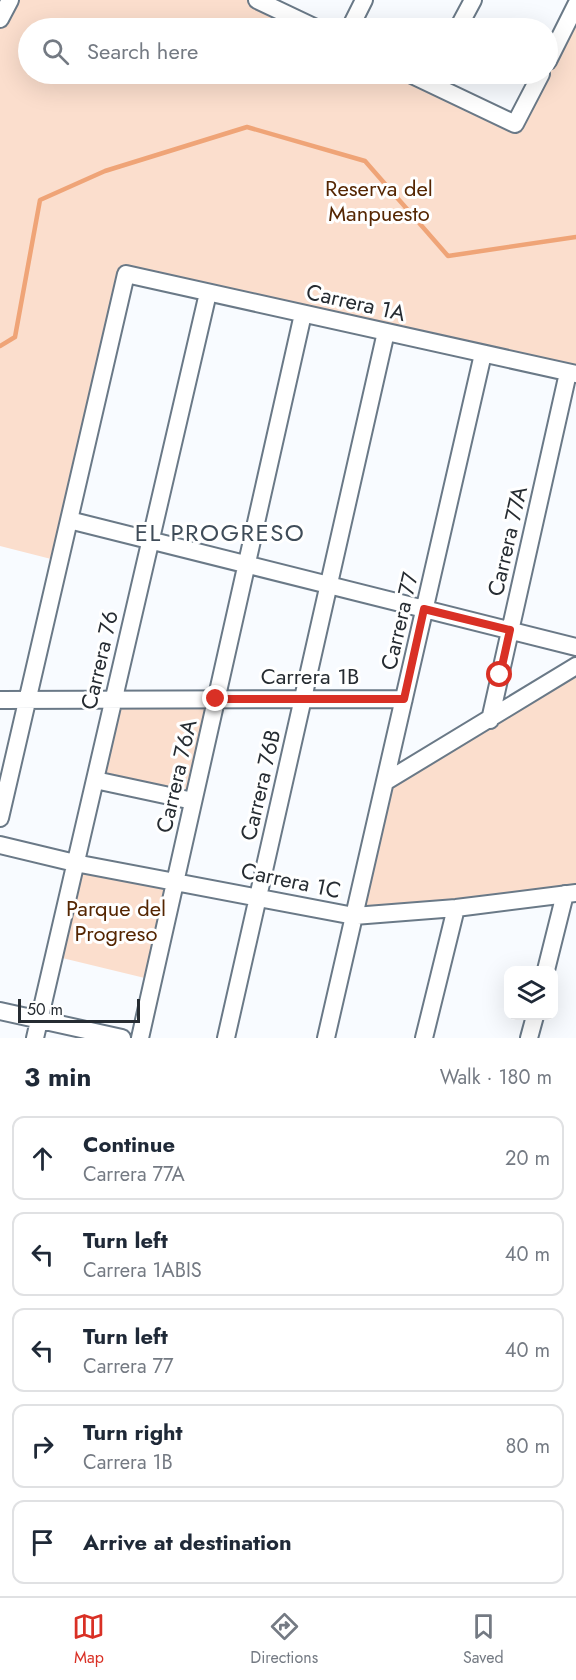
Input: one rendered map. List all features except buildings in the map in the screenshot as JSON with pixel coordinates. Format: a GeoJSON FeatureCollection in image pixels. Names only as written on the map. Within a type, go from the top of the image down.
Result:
{"type":"FeatureCollection","features":[{"type":"Feature","properties":{"kind":"street"},"geometry":{"type":"LineString","coordinates":[[355,18],[364,0]]}},
{"type":"Feature","properties":{"kind":"street"},"geometry":{"type":"LineString","coordinates":[[463,18],[473,0]]}},
{"type":"Feature","properties":{"kind":"street"},"geometry":{"type":"LineString","coordinates":[[262,1],[296,18]]}},
{"type":"Feature","properties":{"kind":"street"},"geometry":{"type":"LineString","coordinates":[[558,40],[576,5]]}},
{"type":"Feature","properties":{"kind":"street"},"geometry":{"type":"LineString","coordinates":[[443,84],[515,124],[536,84]]}},
{"type":"Feature","properties":{"kind":"street","name":"Carrera 1A"},"geometry":{"type":"LineString","coordinates":[[69,520],[126,274],[572,374]]}},
{"type":"Feature","properties":{"kind":"street","name":"Carrera 76"},"geometry":{"type":"LineString","coordinates":[[34,1038],[208,293]]}},
{"type":"Feature","properties":{"kind":"street","name":"Carrera 76A"},"geometry":{"type":"LineString","coordinates":[[140,1038],[303,314]]}},
{"type":"Feature","properties":{"kind":"street","name":"Carrera 76B"},"geometry":{"type":"LineString","coordinates":[[226,1038],[386,332]]}},
{"type":"Feature","properties":{"kind":"street","name":"Carrera 77"},"geometry":{"type":"LineString","coordinates":[[326,1038],[483,354]]}},
{"type":"Feature","properties":{"kind":"street","name":"Carrera 77A"},"geometry":{"type":"LineString","coordinates":[[490,720],[572,374]]}},
{"type":"Feature","properties":{"kind":"street"},"geometry":{"type":"LineString","coordinates":[[0,818],[69,520],[576,647]]}},
{"type":"Feature","properties":{"kind":"street"},"geometry":{"type":"LineString","coordinates":[[385,782],[576,666]]}},
{"type":"Feature","properties":{"kind":"street","name":"Carrera 1B"},"geometry":{"type":"LineString","coordinates":[[0,700],[404,699]]}},
{"type":"Feature","properties":{"kind":"street"},"geometry":{"type":"LineString","coordinates":[[95,780],[193,801]]}},
{"type":"Feature","properties":{"kind":"street","name":"Carrera 1C"},"geometry":{"type":"LineString","coordinates":[[0,845],[75,863],[258,895],[354,916],[456,908],[571,893]]}},
{"type":"Feature","properties":{"kind":"street"},"geometry":{"type":"LineString","coordinates":[[547,966],[571,893]]}},
{"type":"Feature","properties":{"kind":"street"},"geometry":{"type":"LineString","coordinates":[[424,1038],[456,908]]}},
{"type":"Feature","properties":{"kind":"street"},"geometry":{"type":"LineString","coordinates":[[0,1011],[122,1038]]}},
{"type":"Feature","properties":{"kind":"street"},"geometry":{"type":"LineString","coordinates":[[529,1038],[534,1020]]}},
{"type":"Feature","properties":{"kind":"green space","name":"Reserva del Manpuesto"},"geometry":{"type":"Polygon","coordinates":[[[10,0],[256,0],[295,18],[18,18],[18,84],[431,84],[515,124],[541,84],[558,84],[558,41],[576,5],[576,374],[126,275],[59,561],[0,546],[0,13],[10,0]]]}},
{"type":"Feature","properties":{"kind":"green space"},"geometry":{"type":"Polygon","coordinates":[[[576,665],[576,893],[347,914],[385,782],[576,665]]]}},
{"type":"Feature","properties":{"kind":"green space"},"geometry":{"type":"Polygon","coordinates":[[[113,699],[216,699],[193,801],[95,780],[113,699]]]}},
{"type":"Feature","properties":{"kind":"green space","name":"Parque del Progreso"},"geometry":{"type":"Polygon","coordinates":[[[75,863],[175,880],[153,980],[54,956],[75,863]]]}},
{"type":"Feature","properties":{"kind":"waterway"},"geometry":{"type":"LineString","coordinates":[[0,346],[15,337],[40,200],[105,171],[247,127],[365,161],[448,256],[576,237]]}},
{"type":"Feature","properties":{"kind":"district","name":"EL PROGRESO"},"geometry":{"type":"Point","coordinates":[220,532]}},
{"type":"Feature","properties":{"kind":"route"},"geometry":{"type":"LineString","coordinates":[[216,699],[404,699],[424,609],[510,630],[500,675]]}}]}
